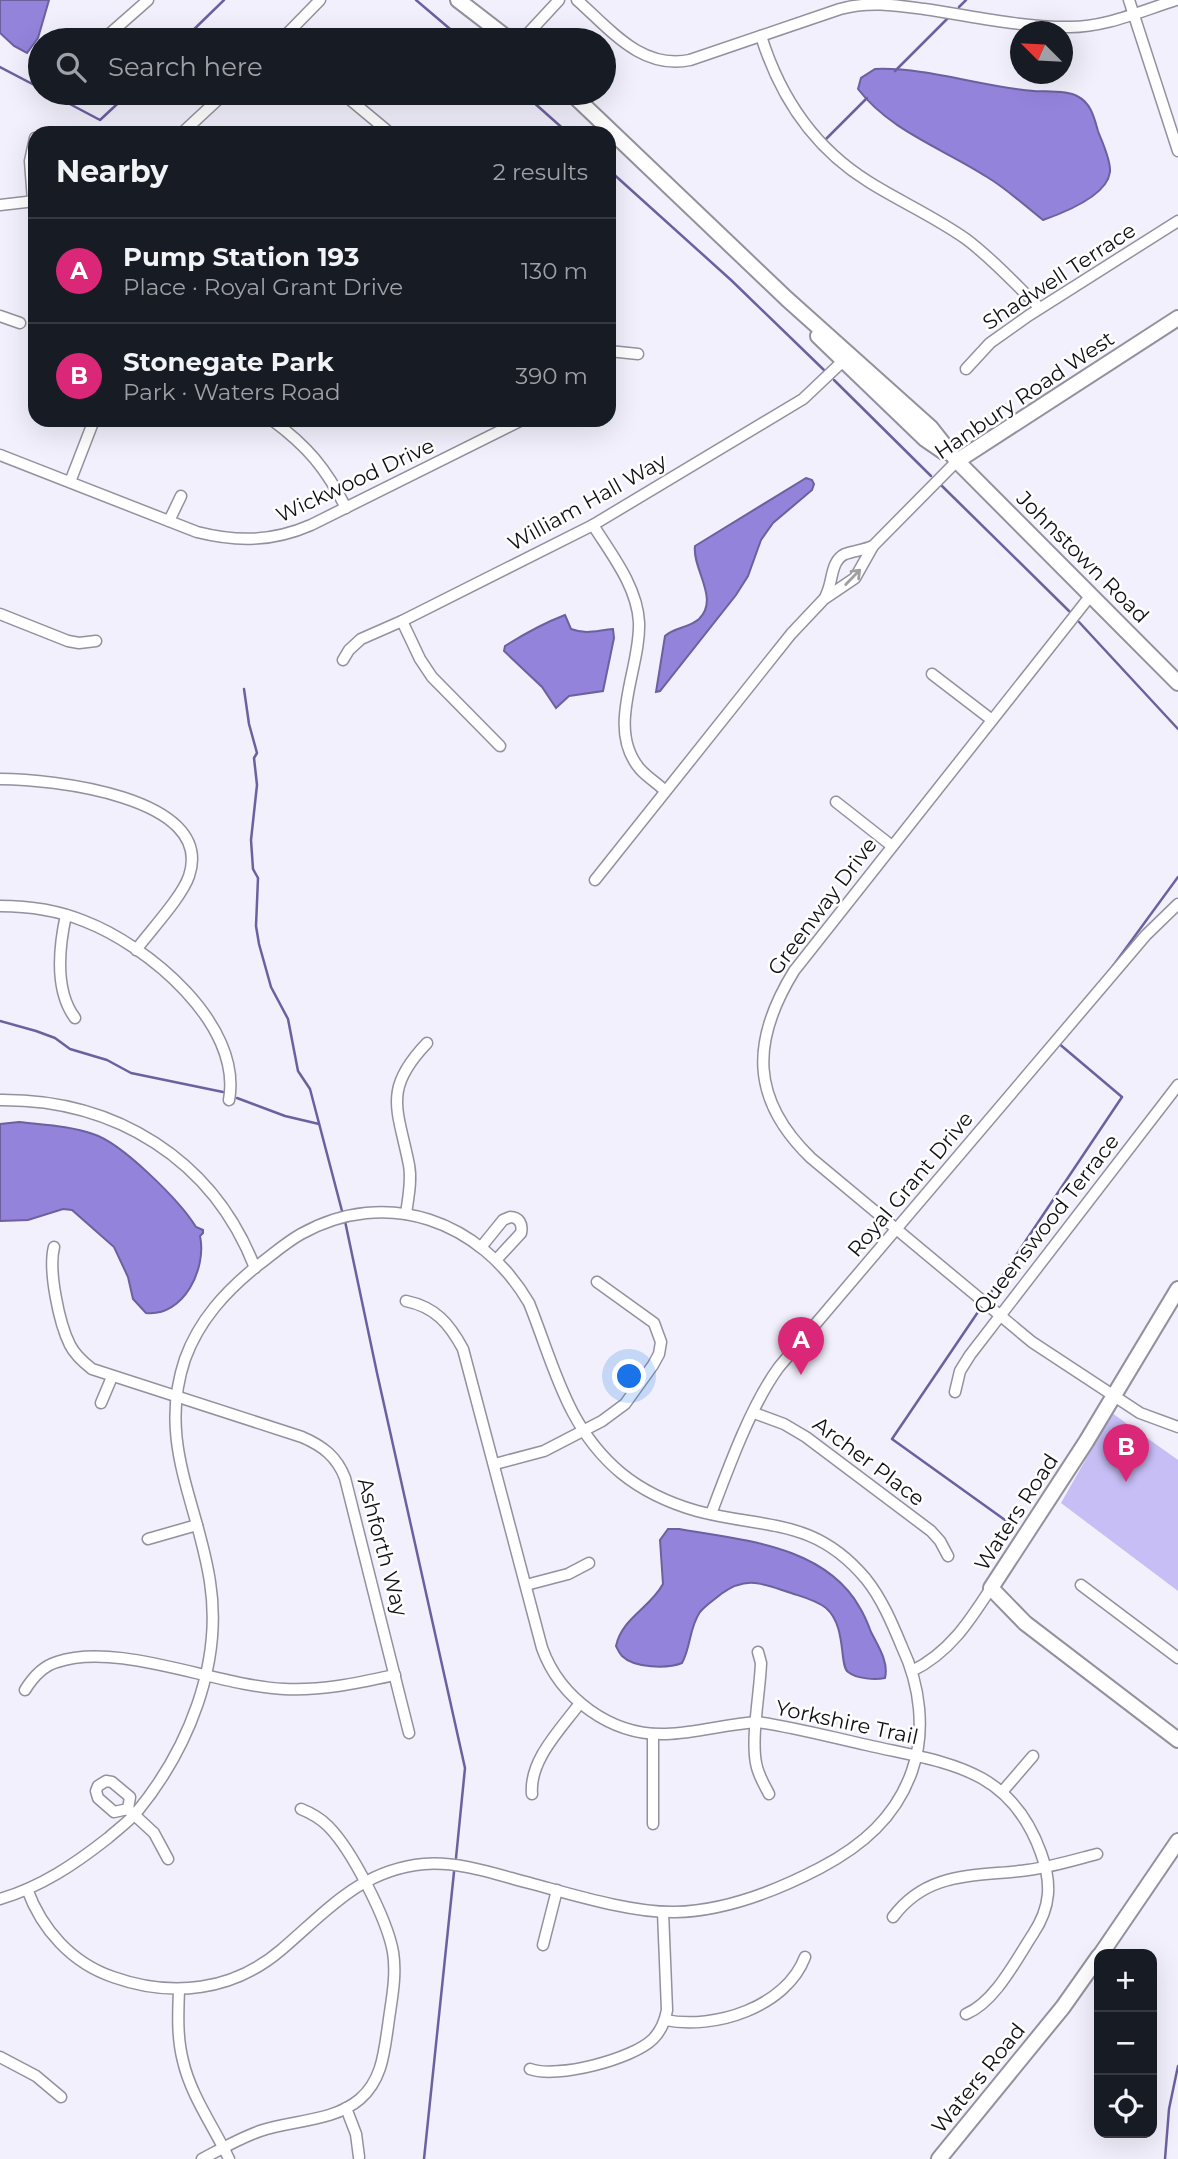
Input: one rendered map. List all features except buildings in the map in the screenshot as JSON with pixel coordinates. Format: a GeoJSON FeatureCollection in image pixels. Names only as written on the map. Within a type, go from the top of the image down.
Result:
{"type":"FeatureCollection","features":[{"type":"Feature","properties":{"kind":"main road"},"geometry":{"type":"LineString","coordinates":[[458,0],[494,28]]}},
{"type":"Feature","properties":{"kind":"main road","name":"Johnstown Road"},"geometry":{"type":"LineString","coordinates":[[584,105],[606,126]]}},
{"type":"Feature","properties":{"kind":"main road","name":"Johnstown Road"},"geometry":{"type":"LineString","coordinates":[[616,136],[787,299],[931,428],[957,461],[1178,683]]}},
{"type":"Feature","properties":{"kind":"main road","name":"Johnstown Road"},"geometry":{"type":"LineString","coordinates":[[787,299],[842,362],[925,439],[957,461]]}},
{"type":"Feature","properties":{"kind":"main road","name":"Hanbury Road West"},"geometry":{"type":"LineString","coordinates":[[957,461],[1178,318]]}},
{"type":"Feature","properties":{"kind":"main road","name":"Waters Road"},"geometry":{"type":"LineString","coordinates":[[1178,1289],[991,1588],[1025,1623],[1178,1740]]}},
{"type":"Feature","properties":{"kind":"main road","name":"Waters Road"},"geometry":{"type":"LineString","coordinates":[[1104,1949],[1178,1841]]}},
{"type":"Feature","properties":{"kind":"main road","name":"Waters Road"},"geometry":{"type":"LineString","coordinates":[[939,2159],[1065,2005],[1094,1964]]}},
{"type":"Feature","properties":{"kind":"street"},"geometry":{"type":"LineString","coordinates":[[293,28],[320,0]]}},
{"type":"Feature","properties":{"kind":"street"},"geometry":{"type":"LineString","coordinates":[[533,28],[559,0]]}},
{"type":"Feature","properties":{"kind":"street"},"geometry":{"type":"LineString","coordinates":[[577,0],[609,28]]}},
{"type":"Feature","properties":{"kind":"street"},"geometry":{"type":"LineString","coordinates":[[1129,0],[1178,151]]}},
{"type":"Feature","properties":{"kind":"street"},"geometry":{"type":"LineString","coordinates":[[616,34],[634,50],[664,62],[690,60],[864,2],[1035,25],[1071,27],[1097,24],[1176,0]]}},
{"type":"Feature","properties":{"kind":"street"},"geometry":{"type":"LineString","coordinates":[[116,28],[144,1]]}},
{"type":"Feature","properties":{"kind":"street"},"geometry":{"type":"LineString","coordinates":[[761,36],[776,77],[790,104],[818,141],[871,184],[932,217],[966,240],[988,257],[1040,308]]}},
{"type":"Feature","properties":{"kind":"street"},"geometry":{"type":"LineString","coordinates":[[190,126],[212,105]]}},
{"type":"Feature","properties":{"kind":"street"},"geometry":{"type":"LineString","coordinates":[[356,105],[382,126]]}},
{"type":"Feature","properties":{"kind":"street"},"geometry":{"type":"LineString","coordinates":[[0,205],[28,202]]}},
{"type":"Feature","properties":{"kind":"street","name":"Shadwell Terrace"},"geometry":{"type":"LineString","coordinates":[[966,369],[990,343],[1040,308],[1178,221]]}},
{"type":"Feature","properties":{"kind":"street"},"geometry":{"type":"LineString","coordinates":[[0,316],[19,323]]}},
{"type":"Feature","properties":{"kind":"street"},"geometry":{"type":"LineString","coordinates":[[616,352],[638,354]]}},
{"type":"Feature","properties":{"kind":"street","name":"William Hall Way"},"geometry":{"type":"LineString","coordinates":[[343,660],[361,639],[593,525],[802,399],[842,362]]}},
{"type":"Feature","properties":{"kind":"street"},"geometry":{"type":"LineString","coordinates":[[70,482],[91,427]]}},
{"type":"Feature","properties":{"kind":"street"},"geometry":{"type":"LineString","coordinates":[[283,427],[325,470],[346,508]]}},
{"type":"Feature","properties":{"kind":"street","name":"Wickwood Drive"},"geometry":{"type":"LineString","coordinates":[[0,455],[197,532],[221,538],[251,540],[297,531],[508,427]]}},
{"type":"Feature","properties":{"kind":"street","name":"Hanbury Road West"},"geometry":{"type":"LineString","coordinates":[[595,880],[772,657],[824,599],[855,578],[873,546],[957,461]]}},
{"type":"Feature","properties":{"kind":"street"},"geometry":{"type":"LineString","coordinates":[[169,521],[180,496]]}},
{"type":"Feature","properties":{"kind":"street"},"geometry":{"type":"LineString","coordinates":[[593,525],[626,579],[639,620],[625,715],[627,744],[640,769],[664,790]]}},
{"type":"Feature","properties":{"kind":"street","name":"Hanbury Road West"},"geometry":{"type":"LineString","coordinates":[[824,599],[830,587],[833,568],[838,561],[845,555],[873,546]]}},
{"type":"Feature","properties":{"kind":"street","name":"Greenway Drive"},"geometry":{"type":"LineString","coordinates":[[1091,595],[789,979],[771,1015],[764,1043],[765,1083],[774,1109],[794,1141],[999,1317],[1042,1349],[1148,1418],[1178,1427]]}},
{"type":"Feature","properties":{"kind":"street"},"geometry":{"type":"LineString","coordinates":[[0,614],[68,641],[96,641]]}},
{"type":"Feature","properties":{"kind":"street"},"geometry":{"type":"LineString","coordinates":[[402,621],[432,677],[500,746]]}},
{"type":"Feature","properties":{"kind":"street"},"geometry":{"type":"LineString","coordinates":[[932,674],[992,720]]}},
{"type":"Feature","properties":{"kind":"street"},"geometry":{"type":"LineString","coordinates":[[0,779],[47,780],[101,792],[161,814],[181,830],[191,852],[189,877],[136,950]]}},
{"type":"Feature","properties":{"kind":"street"},"geometry":{"type":"LineString","coordinates":[[836,802],[892,846]]}},
{"type":"Feature","properties":{"kind":"street","name":"Royal Grant Drive"},"geometry":{"type":"LineString","coordinates":[[712,1514],[725,1475],[765,1387],[779,1367],[1146,935],[1178,904]]}},
{"type":"Feature","properties":{"kind":"street"},"geometry":{"type":"LineString","coordinates":[[0,906],[36,908],[98,927],[136,950],[183,989],[214,1030],[224,1050],[230,1072],[229,1100]]}},
{"type":"Feature","properties":{"kind":"street"},"geometry":{"type":"LineString","coordinates":[[66,915],[60,960],[64,996],[75,1018]]}},
{"type":"Feature","properties":{"kind":"street"},"geometry":{"type":"LineString","coordinates":[[407,1214],[410,1176],[396,1098],[400,1080],[409,1061],[427,1043]]}},
{"type":"Feature","properties":{"kind":"street","name":"Queenswood Terrace"},"geometry":{"type":"LineString","coordinates":[[954,1392],[960,1371],[999,1317],[1178,1085]]}},
{"type":"Feature","properties":{"kind":"street"},"geometry":{"type":"LineString","coordinates":[[0,1100],[38,1100],[84,1109],[123,1124],[163,1147],[194,1172],[224,1208],[244,1240],[256,1268]]}},
{"type":"Feature","properties":{"kind":"street"},"geometry":{"type":"LineString","coordinates":[[0,1899],[27,1889],[71,1866],[131,1812],[174,1757],[199,1701],[212,1638],[212,1605],[197,1525],[176,1448],[176,1398],[187,1355],[201,1325],[226,1293],[286,1243],[324,1223],[360,1214],[407,1214],[442,1224],[482,1246],[512,1275],[529,1303],[565,1400],[582,1430],[611,1463],[643,1489],[680,1506],[790,1528],[840,1554],[863,1577],[883,1604],[912,1671],[919,1710],[916,1756],[906,1784],[888,1815],[861,1843],[835,1860],[777,1889],[734,1902],[695,1911],[663,1912],[465,1867],[421,1864],[390,1871],[364,1882],[338,1898],[281,1950],[256,1968],[220,1983],[179,1990],[149,1988],[90,1968],[47,1929],[27,1889]]}},
{"type":"Feature","properties":{"kind":"street"},"geometry":{"type":"LineString","coordinates":[[482,1246],[503,1220],[510,1217],[517,1219],[521,1224],[521,1233],[497,1259]]}},
{"type":"Feature","properties":{"kind":"street","name":"Ashforth Way"},"geometry":{"type":"LineString","coordinates":[[54,1247],[51,1259],[52,1280],[69,1344],[92,1369],[302,1437],[324,1448],[337,1462],[345,1478],[409,1732]]}},
{"type":"Feature","properties":{"kind":"street"},"geometry":{"type":"LineString","coordinates":[[495,1464],[544,1451],[601,1421],[625,1404],[647,1375],[661,1349],[661,1337],[654,1323],[597,1282]]}},
{"type":"Feature","properties":{"kind":"street","name":"Yorkshire Trail"},"geometry":{"type":"LineString","coordinates":[[406,1301],[431,1310],[454,1333],[468,1361],[546,1658],[564,1688],[580,1703],[618,1725],[653,1734],[757,1722],[958,1766],[976,1774],[1002,1792],[1029,1823],[1046,1867],[1050,1896],[1043,1919],[991,1995],[982,2005],[966,2014]]}},
{"type":"Feature","properties":{"kind":"street"},"geometry":{"type":"LineString","coordinates":[[102,1403],[112,1377]]}},
{"type":"Feature","properties":{"kind":"street","name":"Archer Place"},"geometry":{"type":"LineString","coordinates":[[754,1413],[784,1424],[806,1437],[931,1531],[948,1556]]}},
{"type":"Feature","properties":{"kind":"street"},"geometry":{"type":"LineString","coordinates":[[148,1539],[197,1525]]}},
{"type":"Feature","properties":{"kind":"street"},"geometry":{"type":"LineString","coordinates":[[526,1585],[568,1574],[589,1563]]}},
{"type":"Feature","properties":{"kind":"street"},"geometry":{"type":"LineString","coordinates":[[1081,1585],[1178,1658]]}},
{"type":"Feature","properties":{"kind":"street"},"geometry":{"type":"LineString","coordinates":[[912,1671],[934,1659],[954,1641],[991,1588]]}},
{"type":"Feature","properties":{"kind":"street"},"geometry":{"type":"LineString","coordinates":[[758,1652],[761,1663],[755,1760],[769,1794]]}},
{"type":"Feature","properties":{"kind":"street"},"geometry":{"type":"LineString","coordinates":[[25,1690],[34,1677],[48,1666],[83,1658],[130,1659],[254,1687],[316,1689],[349,1686],[395,1675]]}},
{"type":"Feature","properties":{"kind":"street"},"geometry":{"type":"LineString","coordinates":[[532,1794],[532,1777],[537,1765],[580,1703]]}},
{"type":"Feature","properties":{"kind":"street"},"geometry":{"type":"LineString","coordinates":[[653,1734],[653,1824]]}},
{"type":"Feature","properties":{"kind":"street"},"geometry":{"type":"LineString","coordinates":[[1002,1792],[1033,1756]]}},
{"type":"Feature","properties":{"kind":"street"},"geometry":{"type":"LineString","coordinates":[[202,2159],[258,2132],[346,2108],[368,2090],[380,2070],[394,1978],[389,1933],[364,1882],[327,1825],[301,1809]]}},
{"type":"Feature","properties":{"kind":"street"},"geometry":{"type":"LineString","coordinates":[[131,1812],[154,1833],[168,1859]]}},
{"type":"Feature","properties":{"kind":"street"},"geometry":{"type":"LineString","coordinates":[[894,1917],[918,1892],[939,1882],[1046,1867],[1097,1854]]}},
{"type":"Feature","properties":{"kind":"street"},"geometry":{"type":"LineString","coordinates":[[543,1945],[557,1890]]}},
{"type":"Feature","properties":{"kind":"street"},"geometry":{"type":"LineString","coordinates":[[530,2070],[558,2073],[636,2052],[654,2038],[665,2020],[667,2010],[663,1912]]}},
{"type":"Feature","properties":{"kind":"street"},"geometry":{"type":"LineString","coordinates":[[665,2020],[710,2021],[753,2007],[783,1990],[805,1956]]}},
{"type":"Feature","properties":{"kind":"street"},"geometry":{"type":"LineString","coordinates":[[179,1990],[179,2037],[183,2060],[188,2076],[229,2159]]}},
{"type":"Feature","properties":{"kind":"street"},"geometry":{"type":"LineString","coordinates":[[0,2057],[36,2077],[61,2097]]}},
{"type":"Feature","properties":{"kind":"street"},"geometry":{"type":"LineString","coordinates":[[346,2108],[356,2134],[359,2157]]}},
{"type":"Feature","properties":{"kind":"shaded area"},"geometry":{"type":"Polygon","coordinates":[[[0,0],[49,0],[41,28],[28,28],[27,53],[14,46],[0,33],[0,0]]]}},
{"type":"Feature","properties":{"kind":"shaded area"},"geometry":{"type":"Polygon","coordinates":[[[875,69],[915,71],[1014,89],[1062,92],[1077,96],[1086,102],[1093,116],[1109,162],[1107,181],[1093,196],[1043,220],[1009,192],[902,128],[871,104],[858,89],[861,78],[875,69]]]}},
{"type":"Feature","properties":{"kind":"shaded area"},"geometry":{"type":"Polygon","coordinates":[[[806,478],[814,484],[812,490],[773,523],[761,540],[748,576],[736,595],[660,691],[656,692],[665,636],[695,622],[705,611],[706,593],[697,564],[695,546],[806,478]]]}},
{"type":"Feature","properties":{"kind":"shaded area"},"geometry":{"type":"Polygon","coordinates":[[[565,615],[571,629],[587,632],[613,629],[614,638],[603,691],[569,696],[556,708],[542,687],[504,651],[505,646],[519,637],[565,615]]]}},
{"type":"Feature","properties":{"kind":"shaded area"},"geometry":{"type":"Polygon","coordinates":[[[19,1122],[75,1129],[105,1140],[149,1174],[196,1227],[203,1230],[200,1236],[200,1262],[190,1288],[182,1299],[160,1312],[146,1313],[133,1299],[128,1277],[114,1247],[72,1210],[63,1209],[28,1220],[0,1221],[0,1124],[19,1122]]]}},
{"type":"Feature","properties":{"kind":"shaded area"},"geometry":{"type":"Polygon","coordinates":[[[1112,1413],[1178,1460],[1178,1591],[1061,1503],[1112,1413]]]}},
{"type":"Feature","properties":{"kind":"shaded area"},"geometry":{"type":"Polygon","coordinates":[[[668,1529],[754,1542],[804,1558],[826,1571],[845,1587],[862,1611],[880,1648],[885,1678],[866,1678],[848,1672],[837,1625],[826,1608],[805,1597],[755,1583],[730,1588],[700,1612],[682,1663],[651,1666],[627,1660],[616,1646],[619,1636],[663,1584],[660,1540],[668,1529]]]}},
{"type":"Feature","properties":{"kind":"waterway"},"geometry":{"type":"LineString","coordinates":[[195,28],[224,0]]}},
{"type":"Feature","properties":{"kind":"waterway"},"geometry":{"type":"LineString","coordinates":[[416,0],[449,28]]}},
{"type":"Feature","properties":{"kind":"waterway"},"geometry":{"type":"LineString","coordinates":[[959,7],[966,0]]}},
{"type":"Feature","properties":{"kind":"waterway"},"geometry":{"type":"LineString","coordinates":[[895,71],[947,19]]}},
{"type":"Feature","properties":{"kind":"waterway"},"geometry":{"type":"LineString","coordinates":[[0,67],[28,82]]}},
{"type":"Feature","properties":{"kind":"waterway"},"geometry":{"type":"LineString","coordinates":[[825,140],[867,98]]}},
{"type":"Feature","properties":{"kind":"waterway"},"geometry":{"type":"LineString","coordinates":[[72,105],[100,120],[116,105]]}},
{"type":"Feature","properties":{"kind":"waterway"},"geometry":{"type":"LineString","coordinates":[[536,105],[560,126]]}},
{"type":"Feature","properties":{"kind":"waterway"},"geometry":{"type":"LineString","coordinates":[[616,176],[731,280],[824,370]]}},
{"type":"Feature","properties":{"kind":"waterway"},"geometry":{"type":"LineString","coordinates":[[834,380],[931,476]]}},
{"type":"Feature","properties":{"kind":"waterway"},"geometry":{"type":"LineString","coordinates":[[942,486],[1069,611]]}},
{"type":"Feature","properties":{"kind":"waterway"},"geometry":{"type":"LineString","coordinates":[[1079,622],[1178,729]]}},
{"type":"Feature","properties":{"kind":"waterway"},"geometry":{"type":"LineString","coordinates":[[244,689],[257,753],[254,758],[257,785],[251,840],[253,869],[258,878],[256,926],[259,944],[271,987],[288,1019],[298,1071],[310,1089],[342,1211]]}},
{"type":"Feature","properties":{"kind":"waterway"},"geometry":{"type":"LineString","coordinates":[[1110,970],[1178,877]]}},
{"type":"Feature","properties":{"kind":"waterway"},"geometry":{"type":"LineString","coordinates":[[0,1021],[55,1038],[70,1049],[107,1060],[131,1073],[223,1092]]}},
{"type":"Feature","properties":{"kind":"waterway"},"geometry":{"type":"LineString","coordinates":[[988,1297],[1122,1097],[1057,1042]]}},
{"type":"Feature","properties":{"kind":"waterway"},"geometry":{"type":"LineString","coordinates":[[237,1098],[285,1116],[319,1124]]}},
{"type":"Feature","properties":{"kind":"waterway"},"geometry":{"type":"LineString","coordinates":[[345,1221],[465,1768],[456,1858]]}},
{"type":"Feature","properties":{"kind":"waterway"},"geometry":{"type":"LineString","coordinates":[[980,1309],[892,1439],[1012,1525]]}},
{"type":"Feature","properties":{"kind":"waterway"},"geometry":{"type":"LineString","coordinates":[[424,2159],[454,1872]]}},
{"type":"Feature","properties":{"kind":"waterway"},"geometry":{"type":"LineString","coordinates":[[1165,2159],[1169,2109],[1178,2066]]}},
{"type":"Feature","properties":{"kind":"place","name":"Pump Station 193"},"geometry":{"type":"Point","coordinates":[801,1375]}},
{"type":"Feature","properties":{"kind":"place","name":"Stonegate Park"},"geometry":{"type":"Point","coordinates":[1126,1482]}}]}
